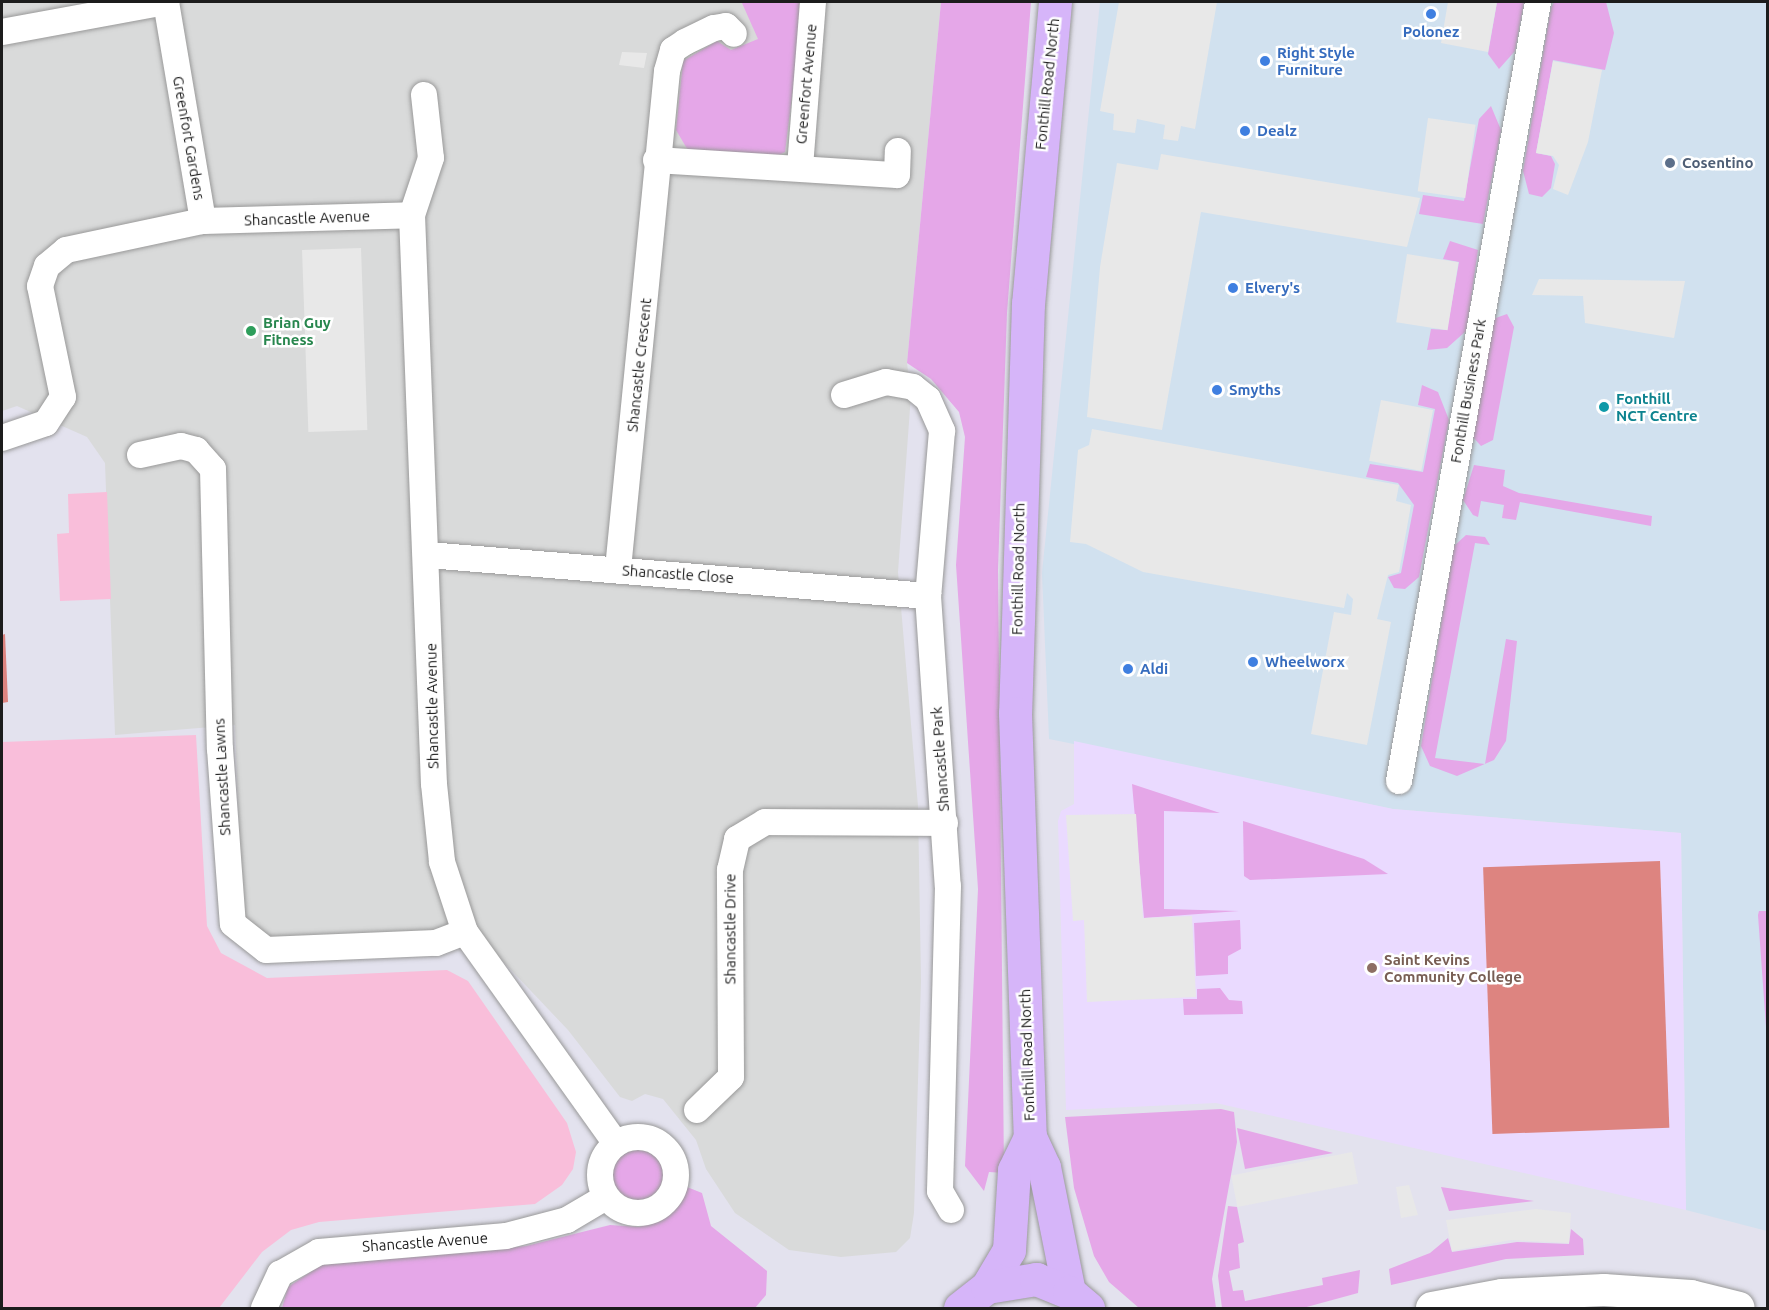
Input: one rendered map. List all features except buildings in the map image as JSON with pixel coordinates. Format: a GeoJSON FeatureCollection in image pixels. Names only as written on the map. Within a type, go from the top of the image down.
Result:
{"type":"FeatureCollection","features":[{"type":"Feature","properties":{"kind":"main road","name":"Fonthill Road North"},"geometry":{"type":"LineString","coordinates":[[1055,2],[1028,303],[1014,700],[1030,1137],[1044,1167],[1083,1303]]}},
{"type":"Feature","properties":{"kind":"main road","name":"Fonthill Road North"},"geometry":{"type":"LineString","coordinates":[[960,1308],[987,1287],[1009,1250],[1014,1170],[1030,1137]]}},
{"type":"Feature","properties":{"kind":"main road","name":"Fonthill Road North"},"geometry":{"type":"LineString","coordinates":[[987,1287],[1036,1280],[1083,1303]]}},
{"type":"Feature","properties":{"kind":"street"},"geometry":{"type":"LineString","coordinates":[[2,32],[166,2]]}},
{"type":"Feature","properties":{"kind":"street","name":"Greenfort Gardens"},"geometry":{"type":"LineString","coordinates":[[2,438],[46,423],[63,397],[40,295],[47,266],[86,243],[203,220],[166,2]]}},
{"type":"Feature","properties":{"kind":"street","name":"Greenfort Avenue"},"geometry":{"type":"LineString","coordinates":[[800,167],[813,2]]}},
{"type":"Feature","properties":{"kind":"street","name":"Fonthill Business Park"},"geometry":{"type":"LineString","coordinates":[[1399,781],[1538,2]]}},
{"type":"Feature","properties":{"kind":"street","name":"Shancastle Crescent"},"geometry":{"type":"LineString","coordinates":[[618,569],[659,182],[656,160],[673,50],[714,28],[726,26],[734,34]]}},
{"type":"Feature","properties":{"kind":"street","name":"Shancastle Avenue"},"geometry":{"type":"LineString","coordinates":[[424,95],[431,158],[412,215],[428,555],[434,784],[442,862],[465,932],[616,1144]]}},
{"type":"Feature","properties":{"kind":"street"},"geometry":{"type":"LineString","coordinates":[[656,160],[800,167],[897,176],[898,151]]}},
{"type":"Feature","properties":{"kind":"street","name":"Shancastle Avenue"},"geometry":{"type":"LineString","coordinates":[[203,220],[412,215]]}},
{"type":"Feature","properties":{"kind":"street","name":"Shancastle Park"},"geometry":{"type":"LineString","coordinates":[[844,395],[886,382],[913,387],[938,416],[942,431],[928,596],[945,823],[940,1191],[951,1210]]}},
{"type":"Feature","properties":{"kind":"street","name":"Shancastle Lawns"},"geometry":{"type":"LineString","coordinates":[[140,455],[181,446],[196,450],[213,469],[220,749],[232,924],[266,950],[435,943],[465,932]]}},
{"type":"Feature","properties":{"kind":"street","name":"Shancastle Close"},"geometry":{"type":"LineString","coordinates":[[428,555],[928,596]]}},
{"type":"Feature","properties":{"kind":"street","name":"Shancastle Drive"},"geometry":{"type":"LineString","coordinates":[[698,1110],[731,1077],[730,870],[737,839],[765,822],[945,823]]}},
{"type":"Feature","properties":{"kind":"street"},"geometry":{"type":"LineString","coordinates":[[638,1137],[660,1144],[674,1163],[674,1187],[660,1207],[638,1214],[606,1197],[600,1174],[616,1144],[638,1137]]}},
{"type":"Feature","properties":{"kind":"street","name":"Shancastle Avenue"},"geometry":{"type":"LineString","coordinates":[[264,1308],[280,1275],[319,1252],[506,1236],[567,1220],[606,1197]]}},
{"type":"Feature","properties":{"kind":"street"},"geometry":{"type":"LineString","coordinates":[[1432,1308],[1535,1301],[1691,1296],[1739,1308]]}},
{"type":"Feature","properties":{"kind":"shaded area"},"geometry":{"type":"Polygon","coordinates":[[[2,2],[941,2],[907,363],[911,395],[898,572],[918,806],[921,981],[914,1213],[910,1238],[896,1252],[841,1257],[789,1250],[735,1213],[706,1169],[696,1140],[663,1099],[645,1094],[632,1101],[620,1097],[568,1030],[475,932],[370,939],[269,937],[250,929],[242,911],[235,725],[115,735],[105,463],[87,437],[17,406],[2,411],[2,2]]]}},
{"type":"Feature","properties":{"kind":"shaded area"},"geometry":{"type":"Polygon","coordinates":[[[804,2],[785,152],[773,158],[689,152],[676,130],[683,61],[717,41],[731,50],[758,39],[742,3],[804,2]]]}},
{"type":"Feature","properties":{"kind":"shaded area"},"geometry":{"type":"Polygon","coordinates":[[[941,2],[1031,2],[1007,313],[998,570],[1004,1173],[989,1172],[984,1191],[965,1166],[978,889],[956,565],[965,437],[959,412],[931,379],[907,363],[941,2]]]}},
{"type":"Feature","properties":{"kind":"shaded area"},"geometry":{"type":"Polygon","coordinates":[[[1100,2],[1767,2],[1767,1231],[1686,1210],[1681,833],[1393,809],[1049,739],[1042,573],[1100,2]]]}},
{"type":"Feature","properties":{"kind":"shaded area"},"geometry":{"type":"Polygon","coordinates":[[[1119,2],[1217,2],[1195,129],[1181,126],[1178,141],[1163,139],[1165,125],[1137,119],[1135,133],[1113,130],[1114,114],[1100,111],[1119,2]]]}},
{"type":"Feature","properties":{"kind":"shaded area"},"geometry":{"type":"Polygon","coordinates":[[[1448,2],[1497,2],[1488,52],[1441,43],[1448,2]]]}},
{"type":"Feature","properties":{"kind":"shaded area"},"geometry":{"type":"Polygon","coordinates":[[[1497,2],[1524,2],[1515,51],[1499,69],[1488,54],[1497,2]]]}},
{"type":"Feature","properties":{"kind":"shaded area"},"geometry":{"type":"Polygon","coordinates":[[[1554,2],[1606,2],[1614,33],[1605,70],[1553,60],[1536,153],[1551,156],[1555,164],[1551,188],[1542,197],[1529,194],[1523,171],[1551,8],[1554,2]]]}},
{"type":"Feature","properties":{"kind":"shaded area"},"geometry":{"type":"Polygon","coordinates":[[[622,52],[647,53],[644,68],[619,65],[622,52]]]}},
{"type":"Feature","properties":{"kind":"shaded area"},"geometry":{"type":"Polygon","coordinates":[[[1553,61],[1602,70],[1588,142],[1568,195],[1553,189],[1559,165],[1553,156],[1536,153],[1553,61]]]}},
{"type":"Feature","properties":{"kind":"shaded area"},"geometry":{"type":"Polygon","coordinates":[[[1491,106],[1501,130],[1483,224],[1419,214],[1423,195],[1464,201],[1479,119],[1491,106]]]}},
{"type":"Feature","properties":{"kind":"shaded area"},"geometry":{"type":"Polygon","coordinates":[[[1428,118],[1476,125],[1465,198],[1418,191],[1428,118]]]}},
{"type":"Feature","properties":{"kind":"shaded area"},"geometry":{"type":"Polygon","coordinates":[[[1161,154],[1420,198],[1407,247],[1201,212],[1162,430],[1087,417],[1100,267],[1117,163],[1158,170],[1161,154]]]}},
{"type":"Feature","properties":{"kind":"shaded area"},"geometry":{"type":"Polygon","coordinates":[[[1450,241],[1478,250],[1466,331],[1447,348],[1427,350],[1431,329],[1447,330],[1459,262],[1443,259],[1450,241]]]}},
{"type":"Feature","properties":{"kind":"shaded area"},"geometry":{"type":"Polygon","coordinates":[[[361,248],[367,430],[308,432],[302,250],[361,248]]]}},
{"type":"Feature","properties":{"kind":"shaded area"},"geometry":{"type":"Polygon","coordinates":[[[1407,254],[1458,262],[1448,330],[1396,322],[1407,254]]]}},
{"type":"Feature","properties":{"kind":"shaded area"},"geometry":{"type":"Polygon","coordinates":[[[1539,279],[1685,281],[1674,338],[1585,323],[1583,296],[1532,295],[1539,279]]]}},
{"type":"Feature","properties":{"kind":"shaded area"},"geometry":{"type":"Polygon","coordinates":[[[1507,314],[1514,327],[1493,440],[1481,446],[1472,436],[1493,319],[1507,314]]]}},
{"type":"Feature","properties":{"kind":"shaded area"},"geometry":{"type":"Polygon","coordinates":[[[1422,385],[1438,392],[1449,420],[1419,577],[1405,589],[1394,588],[1388,577],[1401,573],[1414,505],[1398,483],[1366,477],[1370,464],[1423,472],[1435,409],[1418,405],[1422,385]]]}},
{"type":"Feature","properties":{"kind":"shaded area"},"geometry":{"type":"Polygon","coordinates":[[[1381,400],[1433,410],[1421,471],[1369,461],[1381,400]]]}},
{"type":"Feature","properties":{"kind":"shaded area"},"geometry":{"type":"Polygon","coordinates":[[[1092,429],[1399,485],[1396,501],[1411,505],[1399,572],[1388,575],[1377,619],[1391,622],[1367,745],[1311,734],[1334,612],[1351,615],[1353,599],[1347,593],[1344,608],[1143,572],[1086,544],[1070,542],[1078,450],[1089,445],[1092,429]]]}},
{"type":"Feature","properties":{"kind":"shaded area"},"geometry":{"type":"Polygon","coordinates":[[[1474,465],[1505,470],[1503,486],[1519,493],[1652,516],[1651,526],[1520,502],[1516,520],[1502,518],[1504,505],[1481,501],[1478,517],[1473,515],[1463,500],[1474,465]]]}},
{"type":"Feature","properties":{"kind":"shaded area"},"geometry":{"type":"Polygon","coordinates":[[[107,492],[111,599],[60,601],[57,534],[69,533],[68,494],[107,492]]]}},
{"type":"Feature","properties":{"kind":"shaded area"},"geometry":{"type":"Polygon","coordinates":[[[1466,535],[1485,537],[1490,545],[1475,543],[1435,758],[1485,764],[1457,776],[1430,766],[1421,746],[1454,546],[1466,535]]]}},
{"type":"Feature","properties":{"kind":"shaded area"},"geometry":{"type":"Polygon","coordinates":[[[5,634],[8,702],[2,703],[2,635],[5,634]]]}},
{"type":"Feature","properties":{"kind":"shaded area"},"geometry":{"type":"Polygon","coordinates":[[[1506,639],[1517,641],[1506,741],[1494,760],[1485,764],[1506,639]]]}},
{"type":"Feature","properties":{"kind":"shaded area"},"geometry":{"type":"Polygon","coordinates":[[[196,735],[207,926],[221,953],[267,978],[447,970],[468,981],[567,1123],[576,1152],[573,1169],[562,1185],[535,1204],[319,1222],[291,1230],[262,1252],[219,1308],[2,1308],[2,742],[196,735]]]}},
{"type":"Feature","properties":{"kind":"shaded area","name":"Saint Kevins Community College"},"geometry":{"type":"Polygon","coordinates":[[[1074,741],[1393,809],[1681,833],[1686,1210],[1216,1103],[1066,1110],[1058,821],[1061,811],[1074,804],[1074,741]]]}},
{"type":"Feature","properties":{"kind":"shaded area"},"geometry":{"type":"Polygon","coordinates":[[[1132,784],[1220,813],[1164,811],[1164,909],[1239,911],[1144,918],[1132,784]]]}},
{"type":"Feature","properties":{"kind":"shaded area"},"geometry":{"type":"Polygon","coordinates":[[[1136,814],[1143,918],[1192,916],[1196,997],[1087,1002],[1084,920],[1073,921],[1066,815],[1136,814]]]}},
{"type":"Feature","properties":{"kind":"shaded area"},"geometry":{"type":"Polygon","coordinates":[[[1243,821],[1364,859],[1388,874],[1250,880],[1244,876],[1243,821]]]}},
{"type":"Feature","properties":{"kind":"shaded area"},"geometry":{"type":"Polygon","coordinates":[[[1660,861],[1669,1128],[1492,1134],[1483,867],[1660,861]]]}},
{"type":"Feature","properties":{"kind":"shaded area"},"geometry":{"type":"Polygon","coordinates":[[[1759,911],[1767,911],[1766,1027],[1758,915],[1759,911]]]}},
{"type":"Feature","properties":{"kind":"shaded area"},"geometry":{"type":"Polygon","coordinates":[[[1240,920],[1241,949],[1228,956],[1228,974],[1196,976],[1194,923],[1240,920]]]}},
{"type":"Feature","properties":{"kind":"shaded area"},"geometry":{"type":"Polygon","coordinates":[[[1220,988],[1229,1000],[1242,1001],[1243,1014],[1184,1015],[1183,999],[1197,999],[1197,989],[1220,988]]]}},
{"type":"Feature","properties":{"kind":"shaded area"},"geometry":{"type":"Polygon","coordinates":[[[1221,1109],[1234,1112],[1237,1142],[1212,1279],[1216,1308],[1139,1308],[1109,1282],[1094,1256],[1074,1188],[1065,1117],[1221,1109]]]}},
{"type":"Feature","properties":{"kind":"shaded area"},"geometry":{"type":"Polygon","coordinates":[[[1237,1128],[1333,1153],[1245,1169],[1237,1128]]]}},
{"type":"Feature","properties":{"kind":"shaded area"},"geometry":{"type":"Polygon","coordinates":[[[638,1150],[647,1152],[658,1161],[663,1175],[661,1184],[652,1195],[638,1200],[629,1198],[618,1189],[613,1175],[615,1166],[624,1155],[638,1150]]]}},
{"type":"Feature","properties":{"kind":"shaded area"},"geometry":{"type":"Polygon","coordinates":[[[1352,1152],[1358,1183],[1237,1207],[1231,1175],[1352,1152]]]}},
{"type":"Feature","properties":{"kind":"shaded area"},"geometry":{"type":"Polygon","coordinates":[[[1409,1185],[1418,1215],[1401,1218],[1396,1187],[1409,1185]]]}},
{"type":"Feature","properties":{"kind":"shaded area"},"geometry":{"type":"Polygon","coordinates":[[[687,1187],[702,1193],[711,1226],[767,1271],[766,1295],[755,1308],[282,1308],[288,1287],[321,1265],[526,1246],[610,1225],[640,1227],[677,1207],[687,1187]]]}},
{"type":"Feature","properties":{"kind":"shaded area"},"geometry":{"type":"Polygon","coordinates":[[[1441,1187],[1534,1201],[1449,1211],[1441,1187]]]}},
{"type":"Feature","properties":{"kind":"shaded area"},"geometry":{"type":"Polygon","coordinates":[[[1228,1206],[1237,1207],[1244,1242],[1238,1244],[1240,1268],[1229,1271],[1233,1291],[1243,1290],[1245,1301],[1323,1285],[1322,1278],[1360,1270],[1358,1293],[1303,1308],[1222,1308],[1218,1276],[1228,1206]]]}},
{"type":"Feature","properties":{"kind":"shaded area"},"geometry":{"type":"Polygon","coordinates":[[[1536,1209],[1571,1213],[1569,1243],[1511,1240],[1452,1251],[1446,1220],[1536,1209]]]}},
{"type":"Feature","properties":{"kind":"shaded area"},"geometry":{"type":"Polygon","coordinates":[[[1571,1229],[1583,1239],[1584,1255],[1506,1259],[1391,1285],[1389,1269],[1430,1253],[1448,1238],[1452,1252],[1517,1242],[1569,1244],[1571,1229]]]}},
{"type":"Feature","properties":{"kind":"place","name":"Polonez"},"geometry":{"type":"Point","coordinates":[1431,14]}},
{"type":"Feature","properties":{"kind":"place","name":"Right Style Furniture"},"geometry":{"type":"Point","coordinates":[1265,61]}},
{"type":"Feature","properties":{"kind":"place","name":"Dealz"},"geometry":{"type":"Point","coordinates":[1245,131]}},
{"type":"Feature","properties":{"kind":"place","name":"Cosentino"},"geometry":{"type":"Point","coordinates":[1670,163]}},
{"type":"Feature","properties":{"kind":"place","name":"Elvery's"},"geometry":{"type":"Point","coordinates":[1233,288]}},
{"type":"Feature","properties":{"kind":"place","name":"Brian Guy Fitness"},"geometry":{"type":"Point","coordinates":[251,331]}},
{"type":"Feature","properties":{"kind":"place","name":"Smyths"},"geometry":{"type":"Point","coordinates":[1217,390]}},
{"type":"Feature","properties":{"kind":"place","name":"Fonthill NCT Centre"},"geometry":{"type":"Point","coordinates":[1604,407]}},
{"type":"Feature","properties":{"kind":"place","name":"Wheelworx"},"geometry":{"type":"Point","coordinates":[1253,662]}},
{"type":"Feature","properties":{"kind":"place","name":"Aldi"},"geometry":{"type":"Point","coordinates":[1128,669]}},
{"type":"Feature","properties":{"kind":"place","name":"Saint Kevins Community College"},"geometry":{"type":"Point","coordinates":[1372,968]}}]}
